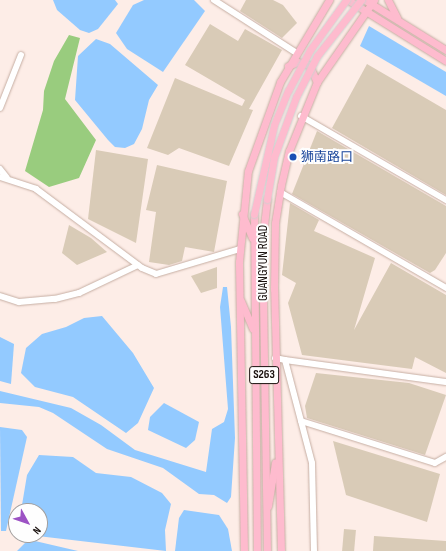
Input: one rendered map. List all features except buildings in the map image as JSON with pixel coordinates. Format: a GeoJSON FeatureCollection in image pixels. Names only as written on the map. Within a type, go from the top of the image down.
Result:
{"type":"FeatureCollection","features":[{"type":"Feature","properties":{"kind":"main road","name":"GUANGYUN ROAD"},"geometry":{"type":"LineString","coordinates":[[244,551],[240,298],[242,212],[256,140],[295,52],[329,0]]}},
{"type":"Feature","properties":{"kind":"main road","name":"GUANGYUN ROAD"},"geometry":{"type":"LineString","coordinates":[[257,551],[254,214],[274,125],[288,91],[310,50],[347,0]]}},
{"type":"Feature","properties":{"kind":"main road"},"geometry":{"type":"LineString","coordinates":[[347,0],[364,12],[446,61]]}},
{"type":"Feature","properties":{"kind":"main road","name":"GUANGYUN ROAD"},"geometry":{"type":"LineString","coordinates":[[267,551],[262,243],[274,157],[296,97],[317,56],[360,0]]}},
{"type":"Feature","properties":{"kind":"main road"},"geometry":{"type":"LineString","coordinates":[[388,0],[401,23]]}},
{"type":"Feature","properties":{"kind":"main road"},"geometry":{"type":"LineString","coordinates":[[370,1],[401,23],[446,50]]}},
{"type":"Feature","properties":{"kind":"main road","name":"S263"},"geometry":{"type":"LineString","coordinates":[[281,551],[275,358],[275,223],[280,192],[301,116],[317,82],[370,1]]}},
{"type":"Feature","properties":{"kind":"main road"},"geometry":{"type":"LineString","coordinates":[[288,66],[297,62],[309,65],[317,82]]}},
{"type":"Feature","properties":{"kind":"main road"},"geometry":{"type":"LineString","coordinates":[[242,212],[254,242]]}},
{"type":"Feature","properties":{"kind":"main road"},"geometry":{"type":"LineString","coordinates":[[240,298],[254,332]]}},
{"type":"Feature","properties":{"kind":"main road"},"geometry":{"type":"LineString","coordinates":[[266,514],[278,454]]}},
{"type":"Feature","properties":{"kind":"street"},"geometry":{"type":"LineString","coordinates":[[214,0],[295,52]]}},
{"type":"Feature","properties":{"kind":"street"},"geometry":{"type":"LineString","coordinates":[[1,104],[21,55]]}},
{"type":"Feature","properties":{"kind":"street"},"geometry":{"type":"LineString","coordinates":[[301,116],[446,200]]}},
{"type":"Feature","properties":{"kind":"street"},"geometry":{"type":"LineString","coordinates":[[0,169],[7,178]]}},
{"type":"Feature","properties":{"kind":"street"},"geometry":{"type":"LineString","coordinates":[[0,177],[7,178],[36,189],[138,264],[156,274],[176,271],[240,249]]}},
{"type":"Feature","properties":{"kind":"street"},"geometry":{"type":"LineString","coordinates":[[280,192],[446,288]]}},
{"type":"Feature","properties":{"kind":"street"},"geometry":{"type":"LineString","coordinates":[[0,296],[19,302],[55,299],[79,293],[138,264]]}},
{"type":"Feature","properties":{"kind":"street"},"geometry":{"type":"LineString","coordinates":[[275,358],[446,382]]}},
{"type":"Feature","properties":{"kind":"street"},"geometry":{"type":"LineString","coordinates":[[285,360],[312,463],[314,551]]}},
{"type":"Feature","properties":{"kind":"street"},"geometry":{"type":"LineString","coordinates":[[301,421],[435,463],[446,457]]}},
{"type":"Feature","properties":{"kind":"green space"},"geometry":{"type":"Polygon","coordinates":[[[69,35],[80,38],[65,99],[96,140],[79,178],[49,187],[25,171],[43,110],[44,91],[54,61],[69,35]]]}},
{"type":"Feature","properties":{"kind":"water"},"geometry":{"type":"Polygon","coordinates":[[[53,0],[115,0],[118,4],[98,29],[89,33],[80,30],[57,10],[53,0]]]}},
{"type":"Feature","properties":{"kind":"water"},"geometry":{"type":"Polygon","coordinates":[[[144,0],[194,0],[205,11],[163,72],[127,49],[116,33],[133,5],[144,0]]]}},
{"type":"Feature","properties":{"kind":"water"},"geometry":{"type":"Polygon","coordinates":[[[369,26],[446,72],[446,96],[360,46],[369,26]]]}},
{"type":"Feature","properties":{"kind":"water"},"geometry":{"type":"Polygon","coordinates":[[[96,39],[110,44],[158,85],[149,100],[142,129],[134,144],[125,148],[115,147],[75,100],[78,56],[96,39]]]}},
{"type":"Feature","properties":{"kind":"water"},"geometry":{"type":"Polygon","coordinates":[[[223,287],[227,287],[231,327],[235,438],[231,497],[227,503],[214,495],[199,494],[163,468],[107,449],[53,413],[39,407],[0,403],[0,391],[71,408],[101,425],[135,450],[206,472],[212,429],[224,422],[228,409],[220,307],[223,287]]]}},
{"type":"Feature","properties":{"kind":"water"},"geometry":{"type":"Polygon","coordinates":[[[102,316],[133,353],[154,388],[138,423],[126,433],[73,397],[35,387],[21,373],[26,348],[42,334],[66,327],[84,318],[102,316]]]}},
{"type":"Feature","properties":{"kind":"water"},"geometry":{"type":"Polygon","coordinates":[[[0,337],[14,344],[11,384],[0,381],[0,337]]]}},
{"type":"Feature","properties":{"kind":"water"},"geometry":{"type":"Polygon","coordinates":[[[164,403],[199,422],[195,440],[186,448],[148,430],[150,417],[164,403]]]}},
{"type":"Feature","properties":{"kind":"water"},"geometry":{"type":"Polygon","coordinates":[[[0,427],[22,430],[27,437],[12,503],[8,503],[8,522],[6,531],[1,531],[0,427]]]}},
{"type":"Feature","properties":{"kind":"water"},"geometry":{"type":"Polygon","coordinates":[[[39,455],[73,457],[96,473],[131,477],[162,493],[171,504],[165,530],[166,551],[48,537],[48,503],[22,503],[27,475],[39,455]]]}},
{"type":"Feature","properties":{"kind":"water"},"geometry":{"type":"Polygon","coordinates":[[[184,510],[219,515],[228,529],[232,551],[175,551],[179,518],[184,510]]]}},
{"type":"Feature","properties":{"kind":"water"},"geometry":{"type":"Polygon","coordinates":[[[25,543],[44,543],[78,551],[17,551],[25,543]]]}},
{"type":"Feature","properties":{"kind":"place","name":"狮南路口"},"geometry":{"type":"Point","coordinates":[293,157]}}]}
